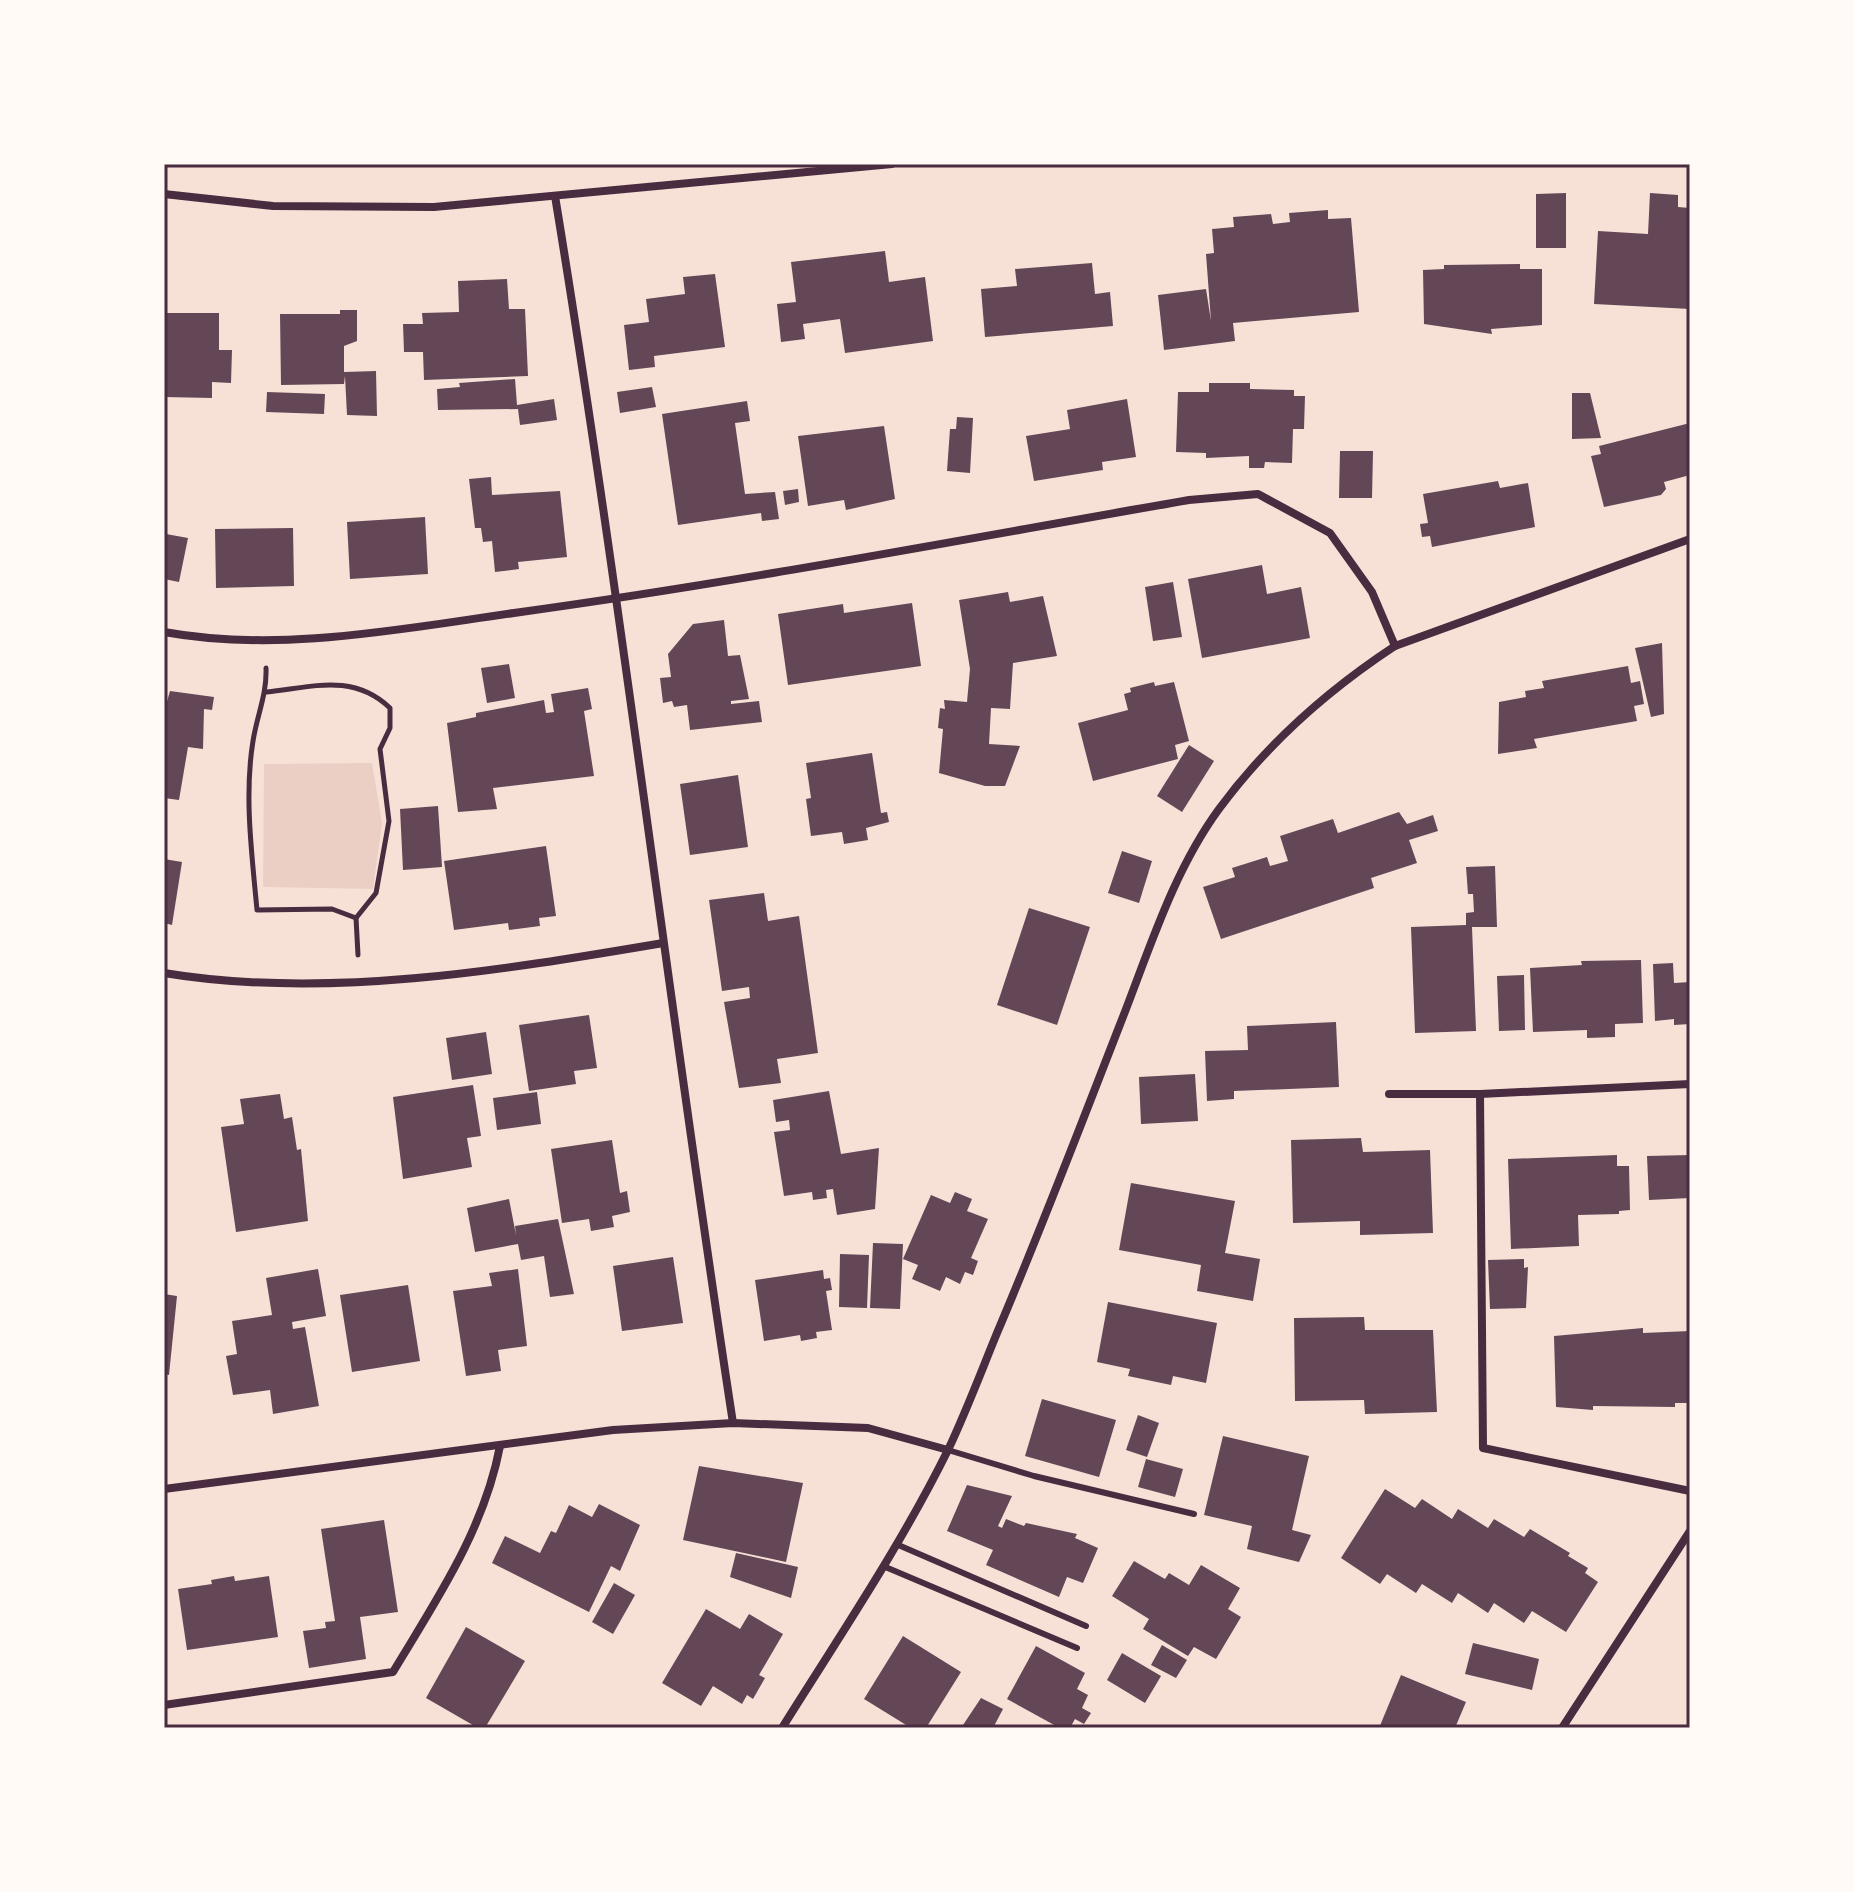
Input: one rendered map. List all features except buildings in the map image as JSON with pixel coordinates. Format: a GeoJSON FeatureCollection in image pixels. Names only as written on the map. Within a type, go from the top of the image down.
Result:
{"type":"FeatureCollection","features":[{"type":"Feature","properties":{"kind":"street"},"geometry":{"type":"LineString","coordinates":[[164,194],[273,206],[434,207],[892,164]]}},
{"type":"Feature","properties":{"kind":"street"},"geometry":{"type":"LineString","coordinates":[[555,196],[619,598],[663,943],[733,1423]]}},
{"type":"Feature","properties":{"kind":"street"},"geometry":{"type":"LineString","coordinates":[[164,632],[266,639],[370,634],[619,598],[1189,500],[1258,494],[1330,533],[1372,592],[1395,646]]}},
{"type":"Feature","properties":{"kind":"street"},"geometry":{"type":"LineString","coordinates":[[782,1728],[883,1566],[948,1450],[1037,1238],[1163,914],[1191,853],[1218,811],[1253,766],[1343,682],[1395,646],[1690,539]]}},
{"type":"Feature","properties":{"kind":"street"},"geometry":{"type":"LineString","coordinates":[[164,973],[249,981],[449,976],[663,943]]}},
{"type":"Feature","properties":{"kind":"street"},"geometry":{"type":"LineString","coordinates":[[1389,1094],[1480,1094],[1690,1084]]}},
{"type":"Feature","properties":{"kind":"street"},"geometry":{"type":"LineString","coordinates":[[1480,1094],[1483,1448],[1690,1491]]}},
{"type":"Feature","properties":{"kind":"street"},"geometry":{"type":"LineString","coordinates":[[164,1489],[613,1430],[733,1423],[868,1428],[948,1450]]}},
{"type":"Feature","properties":{"kind":"street"},"geometry":{"type":"LineString","coordinates":[[164,1705],[393,1672],[476,1529],[492,1488],[500,1446]]}},
{"type":"Feature","properties":{"kind":"street"},"geometry":{"type":"LineString","coordinates":[[1562,1728],[1690,1531]]}},
{"type":"Feature","properties":{"kind":"lane"},"geometry":{"type":"LineString","coordinates":[[948,1450],[1034,1476],[1194,1514]]}},
{"type":"Feature","properties":{"kind":"lane"},"geometry":{"type":"LineString","coordinates":[[896,1544],[1086,1626]]}},
{"type":"Feature","properties":{"kind":"lane"},"geometry":{"type":"LineString","coordinates":[[883,1566],[1077,1648]]}},
{"type":"Feature","properties":{"kind":"path"},"geometry":{"type":"LineString","coordinates":[[266,639],[267,692],[253,741],[249,824],[257,910],[332,909],[356,918]]}},
{"type":"Feature","properties":{"kind":"path"},"geometry":{"type":"LineString","coordinates":[[267,692],[341,684],[373,692],[390,708],[390,728],[380,749],[389,821],[376,893],[356,918],[357,980]]}},
{"type":"Feature","properties":{"kind":"shaded area"},"geometry":{"type":"Polygon","coordinates":[[[372,763],[382,823],[373,889],[263,887],[264,764],[372,763]]]}}]}
